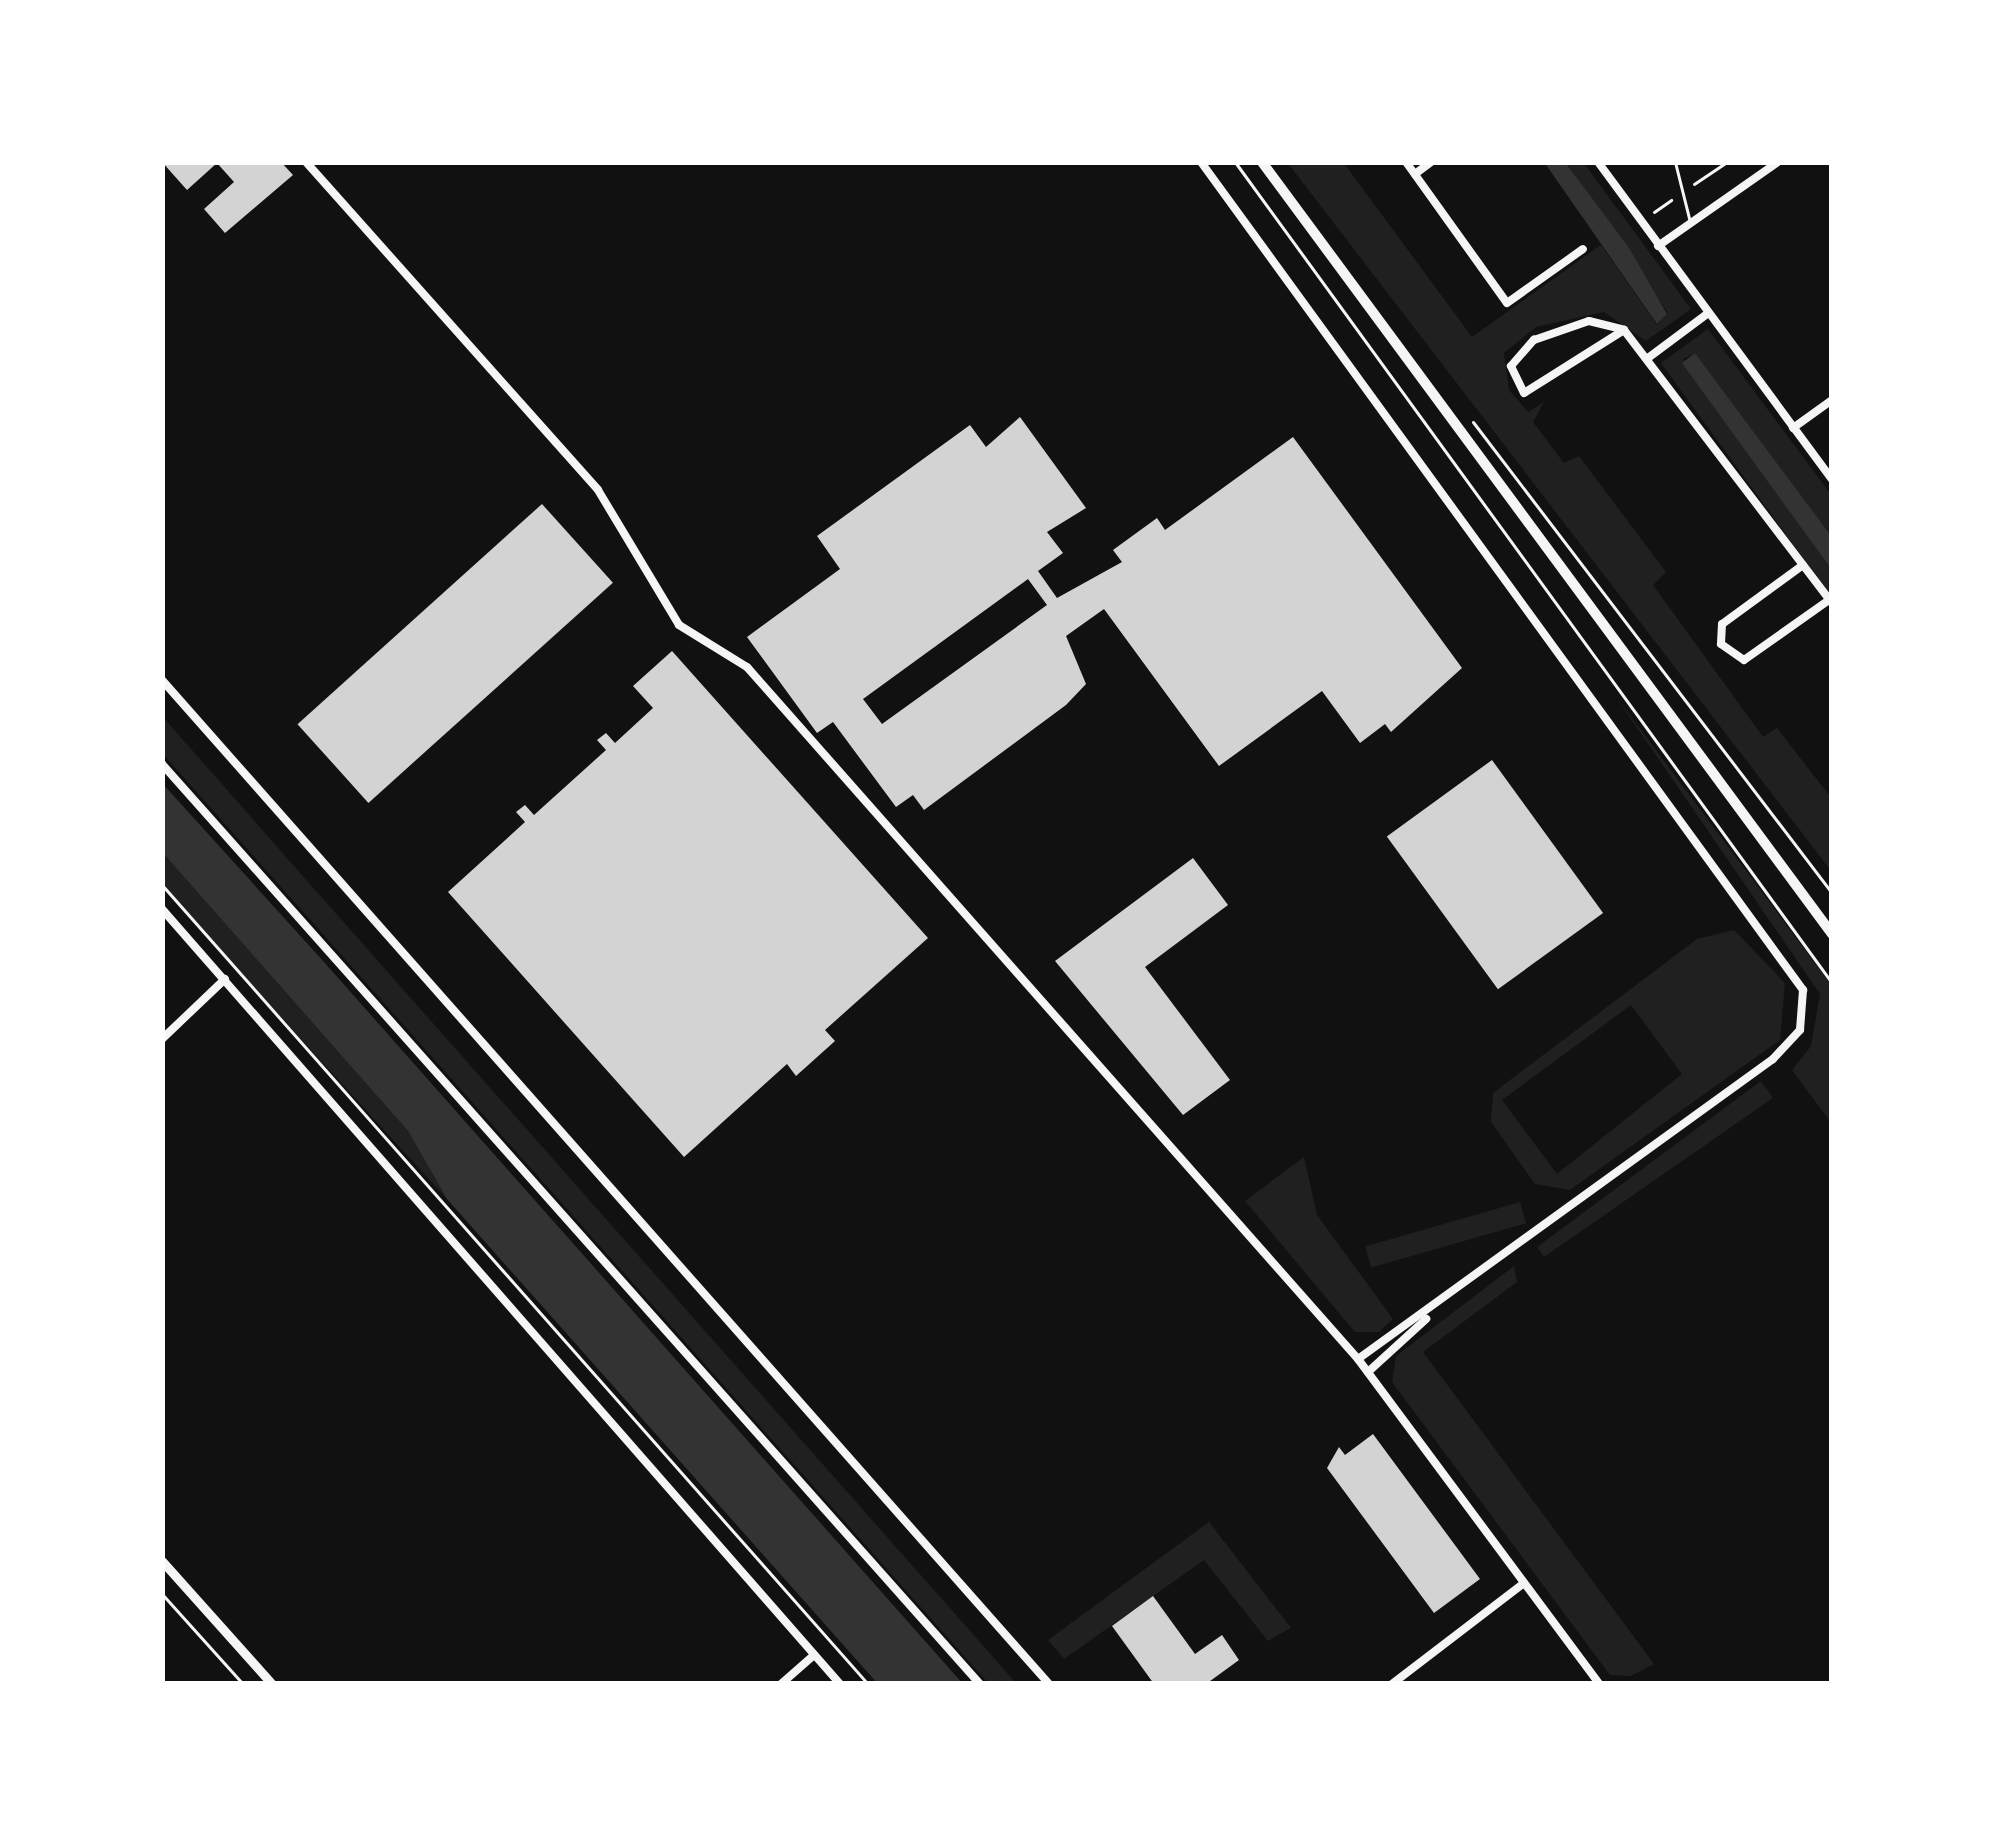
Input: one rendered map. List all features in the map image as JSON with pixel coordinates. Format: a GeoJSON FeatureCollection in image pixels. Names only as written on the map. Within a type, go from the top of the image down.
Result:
{"type":"FeatureCollection","features":[{"type":"Feature","properties":{"kind":"main road"},"geometry":{"type":"LineString","coordinates":[[1262,162],[1832,934]]}},
{"type":"Feature","properties":{"kind":"street"},"geometry":{"type":"LineString","coordinates":[[305,162],[598,490],[679,625],[747,667],[1358,1359],[1599,1684]]}},
{"type":"Feature","properties":{"kind":"street"},"geometry":{"type":"LineString","coordinates":[[1202,162],[1803,990],[1800,1030],[1783,1051],[1431,1313],[1358,1359]]}},
{"type":"Feature","properties":{"kind":"street"},"geometry":{"type":"LineString","coordinates":[[1406,162],[1507,303],[1583,249]]}},
{"type":"Feature","properties":{"kind":"street"},"geometry":{"type":"LineString","coordinates":[[1415,174],[1430,162]]}},
{"type":"Feature","properties":{"kind":"street"},"geometry":{"type":"LineString","coordinates":[[1598,162],[1832,479]]}},
{"type":"Feature","properties":{"kind":"street"},"geometry":{"type":"LineString","coordinates":[[1658,246],[1778,162]]}},
{"type":"Feature","properties":{"kind":"street"},"geometry":{"type":"LineString","coordinates":[[1648,358],[1707,314]]}},
{"type":"Feature","properties":{"kind":"street"},"geometry":{"type":"LineString","coordinates":[[1624,330],[1533,396],[1510,366],[1568,325],[1624,330],[1648,358],[1831,602],[1744,661],[1721,644],[1722,624],[1803,565]]}},
{"type":"Feature","properties":{"kind":"street"},"geometry":{"type":"LineString","coordinates":[[1793,428],[1832,400]]}},
{"type":"Feature","properties":{"kind":"street"},"geometry":{"type":"LineString","coordinates":[[162,680],[1049,1684]]}},
{"type":"Feature","properties":{"kind":"street"},"geometry":{"type":"LineString","coordinates":[[162,764],[980,1684]]}},
{"type":"Feature","properties":{"kind":"street"},"geometry":{"type":"LineString","coordinates":[[162,909],[840,1684]]}},
{"type":"Feature","properties":{"kind":"street"},"geometry":{"type":"LineString","coordinates":[[162,1039],[225,979]]}},
{"type":"Feature","properties":{"kind":"street"},"geometry":{"type":"LineString","coordinates":[[1368,1372],[1431,1313]]}},
{"type":"Feature","properties":{"kind":"street"},"geometry":{"type":"LineString","coordinates":[[163,1564],[272,1684]]}},
{"type":"Feature","properties":{"kind":"street"},"geometry":{"type":"LineString","coordinates":[[1392,1684],[1525,1583]]}},
{"type":"Feature","properties":{"kind":"street"},"geometry":{"type":"LineString","coordinates":[[781,1684],[814,1654]]}},
{"type":"Feature","properties":{"kind":"lane"},"geometry":{"type":"LineString","coordinates":[[1675,162],[1690,224]]}},
{"type":"Feature","properties":{"kind":"path"},"geometry":{"type":"LineString","coordinates":[[1235,162],[1832,982]]}},
{"type":"Feature","properties":{"kind":"path"},"geometry":{"type":"LineString","coordinates":[[1472,420],[1589,560],[1832,892]]}},
{"type":"Feature","properties":{"kind":"path"},"geometry":{"type":"LineString","coordinates":[[162,885],[868,1684]]}},
{"type":"Feature","properties":{"kind":"path"},"geometry":{"type":"LineString","coordinates":[[1812,955],[1822,948]]}},
{"type":"Feature","properties":{"kind":"path"},"geometry":{"type":"LineString","coordinates":[[162,1594],[243,1684]]}},
{"type":"Feature","properties":{"kind":"shaded area"},"geometry":{"type":"Polygon","coordinates":[[[1287,162],[1343,162],[1472,337],[1601,245],[1657,325],[1668,313],[1566,162],[1583,162],[1691,309],[1646,341],[1604,312],[1536,327],[1504,353],[1509,390],[1528,412],[1544,402],[1533,422],[1564,463],[1579,456],[1666,572],[1653,585],[1763,737],[1777,728],[1832,799],[1832,872],[1287,162]]]}},
{"type":"Feature","properties":{"kind":"shaded area"},"geometry":{"type":"Polygon","coordinates":[[[1544,162],[1565,162],[1629,248],[1667,314],[1657,324],[1544,162]]]}},
{"type":"Feature","properties":{"kind":"shaded area"},"geometry":{"type":"Polygon","coordinates":[[[1708,329],[1832,496],[1832,537],[1695,353],[1683,359],[1832,570],[1832,598],[1661,363],[1708,329]]]}},
{"type":"Feature","properties":{"kind":"shaded area"},"geometry":{"type":"Polygon","coordinates":[[[1695,353],[1832,537],[1832,570],[1682,363],[1695,353]]]}},
{"type":"Feature","properties":{"kind":"shaded area"},"geometry":{"type":"Polygon","coordinates":[[[1614,694],[1832,986],[1832,1124],[1792,1070],[1811,1046],[1820,994],[1614,694]]]}},
{"type":"Feature","properties":{"kind":"shaded area"},"geometry":{"type":"Polygon","coordinates":[[[162,716],[1017,1684],[989,1684],[162,753],[162,716]]]}},
{"type":"Feature","properties":{"kind":"shaded area"},"geometry":{"type":"Polygon","coordinates":[[[162,783],[963,1684],[878,1684],[447,1199],[408,1131],[162,852],[162,783]]]}},
{"type":"Feature","properties":{"kind":"shaded area"},"geometry":{"type":"Polygon","coordinates":[[[162,852],[408,1131],[447,1199],[162,887],[162,852]]]}},
{"type":"Feature","properties":{"kind":"shaded area"},"geometry":{"type":"Polygon","coordinates":[[[1734,930],[1785,983],[1780,1040],[1570,1190],[1535,1184],[1491,1122],[1493,1093],[1697,939],[1734,930]],[[1631,1005],[1502,1100],[1557,1174],[1682,1074],[1631,1005]]]}},
{"type":"Feature","properties":{"kind":"shaded area"},"geometry":{"type":"Polygon","coordinates":[[[1761,1081],[1773,1098],[1544,1257],[1537,1247],[1761,1081]]]}},
{"type":"Feature","properties":{"kind":"shaded area"},"geometry":{"type":"Polygon","coordinates":[[[1304,1157],[1317,1215],[1393,1319],[1379,1332],[1355,1332],[1245,1201],[1304,1157]]]}},
{"type":"Feature","properties":{"kind":"shaded area"},"geometry":{"type":"Polygon","coordinates":[[[1520,1202],[1526,1223],[1371,1268],[1365,1246],[1520,1202]]]}},
{"type":"Feature","properties":{"kind":"shaded area"},"geometry":{"type":"Polygon","coordinates":[[[1514,1266],[1517,1282],[1423,1352],[1654,1664],[1631,1676],[1610,1675],[1392,1382],[1396,1356],[1514,1266]]]}},
{"type":"Feature","properties":{"kind":"shaded area"},"geometry":{"type":"Polygon","coordinates":[[[1209,1522],[1291,1628],[1268,1641],[1204,1560],[1064,1659],[1048,1640],[1209,1522]]]}},
{"type":"Feature","properties":{"kind":"building"},"geometry":{"type":"Polygon","coordinates":[[[162,162],[281,162],[293,175],[225,233],[204,209],[234,182],[217,163],[187,190],[162,162]]]}},
{"type":"Feature","properties":{"kind":"building"},"geometry":{"type":"Polygon","coordinates":[[[1020,417],[1086,508],[1047,532],[1063,553],[1038,571],[1057,598],[1122,562],[1113,550],[1157,518],[1165,530],[1293,437],[1462,668],[1391,732],[1385,724],[1360,743],[1322,691],[1219,766],[1104,609],[1066,636],[1086,684],[1066,705],[924,810],[913,795],[896,807],[833,722],[817,733],[747,637],[840,569],[817,536],[970,425],[986,447],[1020,417]],[[1028,579],[863,699],[882,724],[1047,605],[1028,579]]]}},
{"type":"Feature","properties":{"kind":"building"},"geometry":{"type":"Polygon","coordinates":[[[542,504],[613,583],[368,803],[298,724],[542,504]]]}},
{"type":"Feature","properties":{"kind":"building"},"geometry":{"type":"Polygon","coordinates":[[[672,651],[928,938],[825,1030],[835,1041],[796,1076],[787,1064],[684,1157],[448,892],[525,822],[516,812],[525,805],[534,815],[606,750],[597,740],[606,733],[615,743],[653,708],[633,686],[672,651]]]}},
{"type":"Feature","properties":{"kind":"building"},"geometry":{"type":"Polygon","coordinates":[[[1492,760],[1603,913],[1498,989],[1387,836],[1492,760]]]}},
{"type":"Feature","properties":{"kind":"building"},"geometry":{"type":"Polygon","coordinates":[[[1193,858],[1228,905],[1145,967],[1230,1080],[1183,1115],[1055,961],[1193,858]]]}},
{"type":"Feature","properties":{"kind":"building"},"geometry":{"type":"Polygon","coordinates":[[[1373,1434],[1480,1579],[1434,1613],[1327,1468],[1339,1447],[1345,1455],[1373,1434]]]}},
{"type":"Feature","properties":{"kind":"building"},"geometry":{"type":"Polygon","coordinates":[[[1153,1596],[1195,1654],[1222,1635],[1239,1660],[1206,1684],[1154,1684],[1112,1626],[1153,1596]]]}}]}
